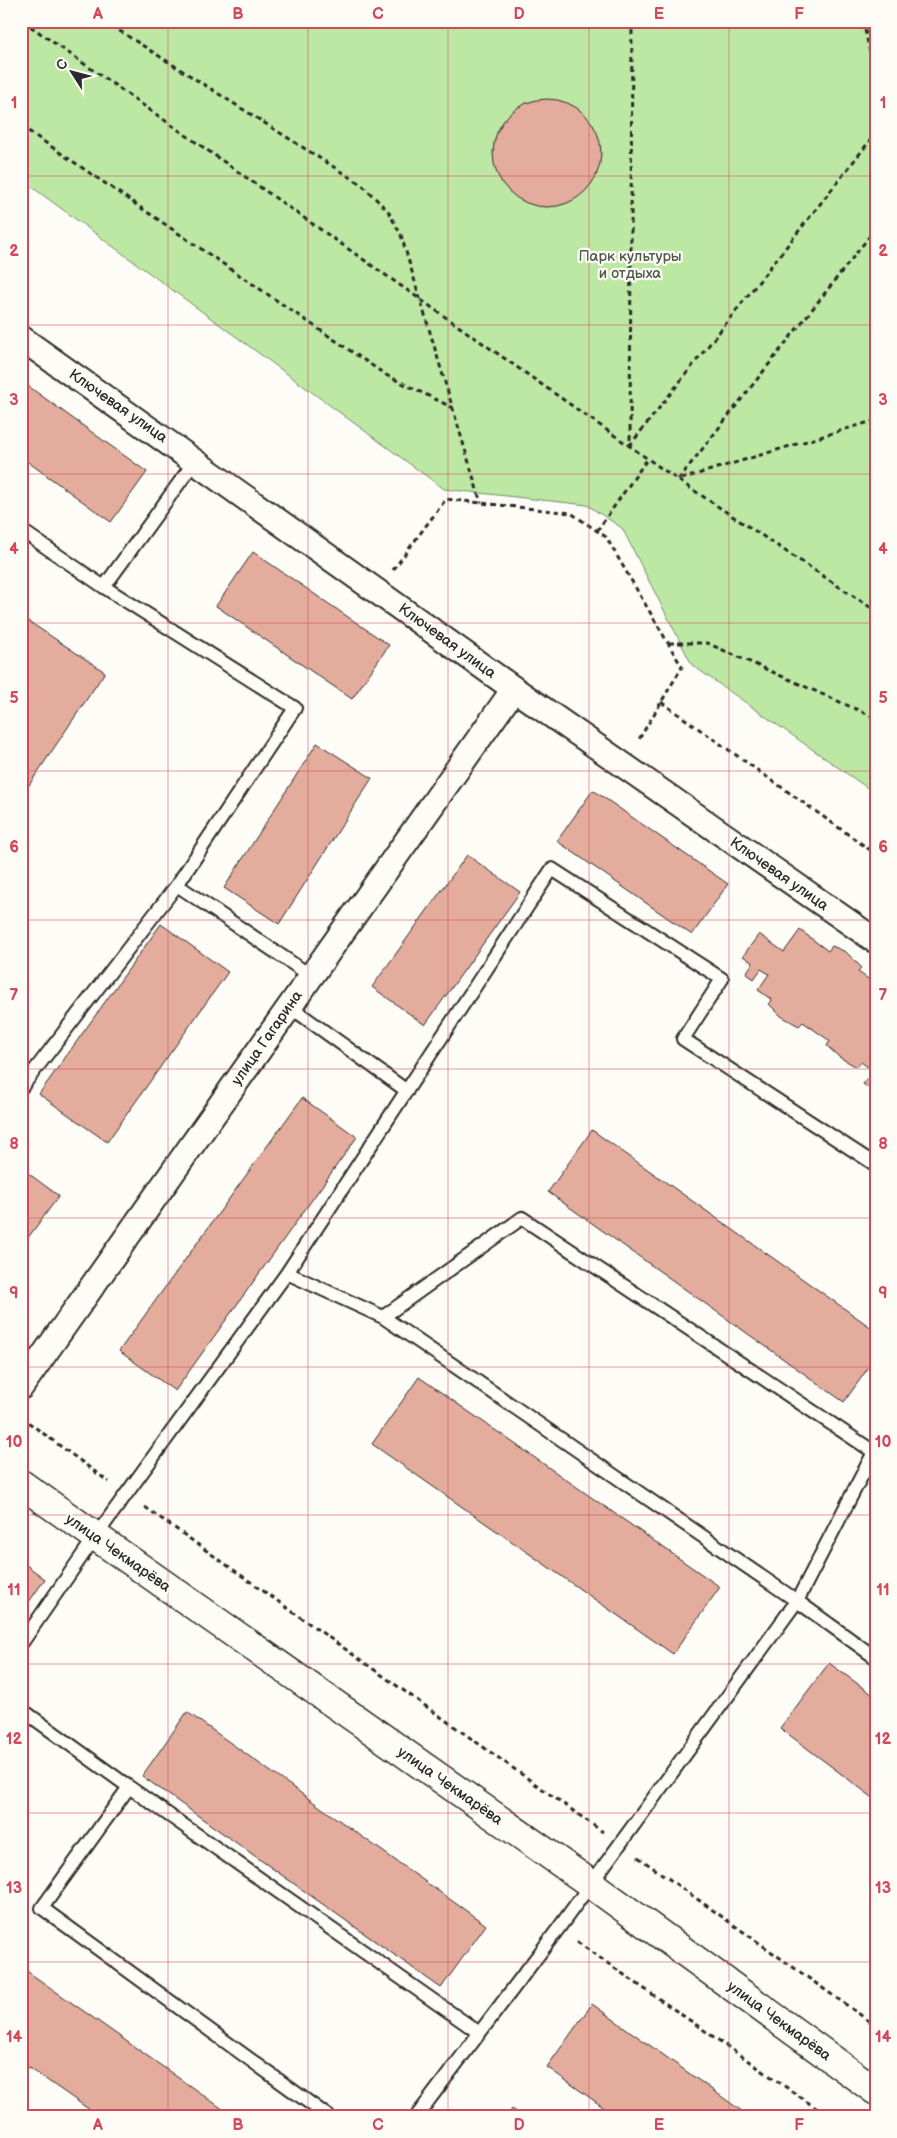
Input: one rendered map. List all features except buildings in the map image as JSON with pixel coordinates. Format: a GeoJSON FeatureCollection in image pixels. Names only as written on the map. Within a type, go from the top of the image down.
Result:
{"type":"FeatureCollection","features":[{"type":"Feature","properties":{"kind":"main road","name":"улица Чекмарёва"},"geometry":{"type":"LineString","coordinates":[[21,1484],[591,1884],[876,2091]]}},
{"type":"Feature","properties":{"kind":"street","name":"Ключевая улица"},"geometry":{"type":"LineString","coordinates":[[21,338],[514,689],[876,941]]}},
{"type":"Feature","properties":{"kind":"street","name":"улица Гагарина"},"geometry":{"type":"LineString","coordinates":[[21,1387],[514,689]]}},
{"type":"Feature","properties":{"kind":"lane"},"geometry":{"type":"LineString","coordinates":[[104,586],[196,461]]}},
{"type":"Feature","properties":{"kind":"lane"},"geometry":{"type":"LineString","coordinates":[[21,530],[104,586],[295,708],[177,885],[21,1088]]}},
{"type":"Feature","properties":{"kind":"lane"},"geometry":{"type":"LineString","coordinates":[[21,1644],[95,1537],[287,1273],[552,868],[722,980],[683,1039],[876,1165]]}},
{"type":"Feature","properties":{"kind":"lane"},"geometry":{"type":"LineString","coordinates":[[177,885],[312,976]]}},
{"type":"Feature","properties":{"kind":"lane"},"geometry":{"type":"LineString","coordinates":[[289,1006],[406,1090]]}},
{"type":"Feature","properties":{"kind":"lane"},"geometry":{"type":"LineString","coordinates":[[384,1317],[522,1218],[875,1451],[797,1601],[558,1929],[478,2032],[416,2117]]}},
{"type":"Feature","properties":{"kind":"lane"},"geometry":{"type":"LineString","coordinates":[[287,1273],[384,1317],[797,1601],[876,1658]]}},
{"type":"Feature","properties":{"kind":"lane"},"geometry":{"type":"LineString","coordinates":[[21,1709],[478,2032]]}},
{"type":"Feature","properties":{"kind":"lane"},"geometry":{"type":"LineString","coordinates":[[129,1787],[42,1908],[329,2117]]}},
{"type":"Feature","properties":{"kind":"path"},"geometry":{"type":"LineString","coordinates":[[23,21],[678,480],[876,611]]}},
{"type":"Feature","properties":{"kind":"path"},"geometry":{"type":"LineString","coordinates":[[104,21],[362,185],[388,211],[401,235],[422,300],[481,503]]}},
{"type":"Feature","properties":{"kind":"path"},"geometry":{"type":"LineString","coordinates":[[630,445],[632,21]]}},
{"type":"Feature","properties":{"kind":"path"},"geometry":{"type":"LineString","coordinates":[[863,21],[876,79]]}},
{"type":"Feature","properties":{"kind":"path"},"geometry":{"type":"LineString","coordinates":[[21,126],[386,375],[453,408]]}},
{"type":"Feature","properties":{"kind":"path"},"geometry":{"type":"LineString","coordinates":[[630,445],[876,133]]}},
{"type":"Feature","properties":{"kind":"path"},"geometry":{"type":"LineString","coordinates":[[678,480],[876,228]]}},
{"type":"Feature","properties":{"kind":"path"},"geometry":{"type":"LineString","coordinates":[[678,480],[876,420]]}},
{"type":"Feature","properties":{"kind":"path"},"geometry":{"type":"LineString","coordinates":[[597,531],[648,458]]}},
{"type":"Feature","properties":{"kind":"path"},"geometry":{"type":"LineString","coordinates":[[389,577],[446,499],[571,513],[606,537],[682,667],[637,742]]}},
{"type":"Feature","properties":{"kind":"path"},"geometry":{"type":"LineString","coordinates":[[668,643],[707,643],[876,718]]}},
{"type":"Feature","properties":{"kind":"path"},"geometry":{"type":"LineString","coordinates":[[661,702],[876,854]]}},
{"type":"Feature","properties":{"kind":"path"},"geometry":{"type":"LineString","coordinates":[[21,1417],[126,1494],[876,2026]]}},
{"type":"Feature","properties":{"kind":"path"},"geometry":{"type":"LineString","coordinates":[[558,1929],[829,2117]]}},
{"type":"Feature","properties":{"kind":"green space","name":"Парк культуры и отдыха"},"geometry":{"type":"Polygon","coordinates":[[[21,21],[876,21],[876,794],[692,665],[622,528],[587,505],[444,489],[21,179],[21,21]]]}}]}
